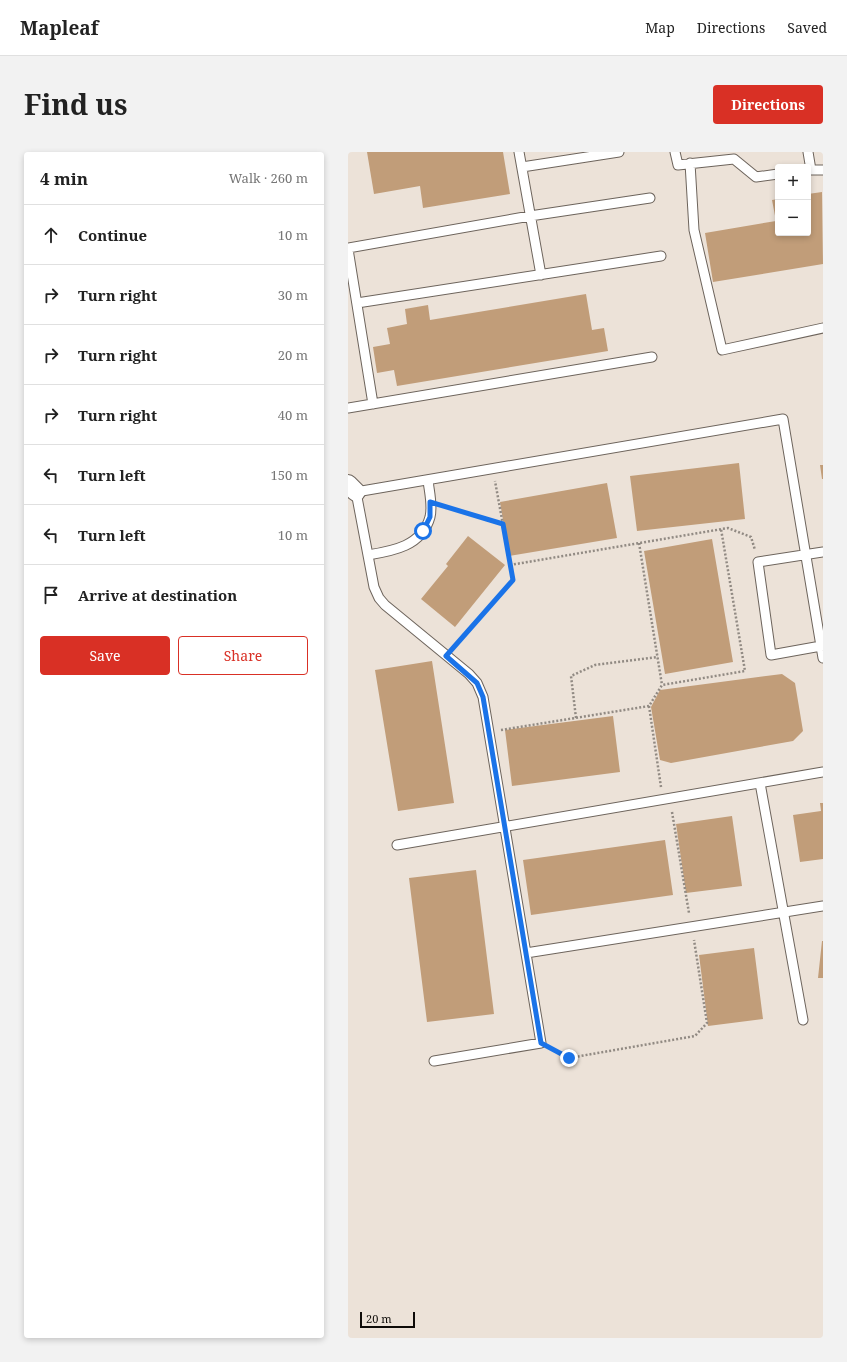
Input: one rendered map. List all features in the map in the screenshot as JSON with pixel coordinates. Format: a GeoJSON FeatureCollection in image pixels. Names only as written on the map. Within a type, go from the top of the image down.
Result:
{"type":"FeatureCollection","features":[{"type":"Feature","properties":{"kind":"lane"},"geometry":{"type":"LineString","coordinates":[[519,152],[541,274]]}},
{"type":"Feature","properties":{"kind":"lane"},"geometry":{"type":"LineString","coordinates":[[522,167],[619,152]]}},
{"type":"Feature","properties":{"kind":"lane"},"geometry":{"type":"LineString","coordinates":[[675,152],[678,165],[734,159],[756,177],[775,174]]}},
{"type":"Feature","properties":{"kind":"lane"},"geometry":{"type":"LineString","coordinates":[[808,152],[809,164]]}},
{"type":"Feature","properties":{"kind":"lane"},"geometry":{"type":"LineString","coordinates":[[690,164],[694,230],[722,350],[823,328]]}},
{"type":"Feature","properties":{"kind":"lane"},"geometry":{"type":"LineString","coordinates":[[811,170],[823,170]]}},
{"type":"Feature","properties":{"kind":"lane"},"geometry":{"type":"LineString","coordinates":[[373,404],[348,248],[530,216],[650,198]]}},
{"type":"Feature","properties":{"kind":"lane"},"geometry":{"type":"LineString","coordinates":[[357,303],[661,256]]}},
{"type":"Feature","properties":{"kind":"lane"},"geometry":{"type":"LineString","coordinates":[[348,408],[652,357]]}},
{"type":"Feature","properties":{"kind":"lane"},"geometry":{"type":"LineString","coordinates":[[434,1061],[541,1043],[483,697],[477,683],[385,605],[379,598],[374,587],[352,488],[428,480],[783,419],[823,658]]}},
{"type":"Feature","properties":{"kind":"lane"},"geometry":{"type":"LineString","coordinates":[[368,555],[397,550],[410,544],[423,531],[430,517],[428,480]]}},
{"type":"Feature","properties":{"kind":"lane"},"geometry":{"type":"LineString","coordinates":[[821,646],[771,654],[758,562],[823,552]]}},
{"type":"Feature","properties":{"kind":"lane"},"geometry":{"type":"LineString","coordinates":[[397,845],[823,772]]}},
{"type":"Feature","properties":{"kind":"lane"},"geometry":{"type":"LineString","coordinates":[[760,783],[803,1020]]}},
{"type":"Feature","properties":{"kind":"lane"},"geometry":{"type":"LineString","coordinates":[[526,953],[823,906]]}},
{"type":"Feature","properties":{"kind":"path"},"geometry":{"type":"LineString","coordinates":[[446,656],[513,580],[493,468]]}},
{"type":"Feature","properties":{"kind":"path"},"geometry":{"type":"LineString","coordinates":[[430,502],[503,524]]}},
{"type":"Feature","properties":{"kind":"path"},"geometry":{"type":"LineString","coordinates":[[510,565],[728,528],[751,537],[758,562]]}},
{"type":"Feature","properties":{"kind":"path"},"geometry":{"type":"LineString","coordinates":[[662,685],[745,671],[721,529]]}},
{"type":"Feature","properties":{"kind":"path"},"geometry":{"type":"LineString","coordinates":[[541,1043],[569,1058],[695,1036],[707,1023],[692,927],[649,706],[662,685],[639,543]]}},
{"type":"Feature","properties":{"kind":"path"},"geometry":{"type":"LineString","coordinates":[[576,718],[571,676],[595,665],[658,657]]}},
{"type":"Feature","properties":{"kind":"path"},"geometry":{"type":"LineString","coordinates":[[489,732],[649,706]]}},
{"type":"Feature","properties":{"kind":"building"},"geometry":{"type":"Polygon","coordinates":[[[367,152],[503,152],[510,194],[423,208],[420,186],[374,194],[367,152]]]}},
{"type":"Feature","properties":{"kind":"building"},"geometry":{"type":"Polygon","coordinates":[[[822,192],[823,264],[713,282],[705,233],[775,221],[775,236],[811,236],[811,194],[822,192]]]}},
{"type":"Feature","properties":{"kind":"building"},"geometry":{"type":"Polygon","coordinates":[[[772,200],[775,200],[775,216],[772,200]]]}},
{"type":"Feature","properties":{"kind":"building"},"geometry":{"type":"Polygon","coordinates":[[[586,294],[592,330],[604,328],[608,351],[397,386],[394,370],[377,373],[373,347],[390,344],[387,328],[407,324],[405,309],[428,305],[430,320],[586,294]]]}},
{"type":"Feature","properties":{"kind":"building"},"geometry":{"type":"Polygon","coordinates":[[[739,463],[745,519],[637,531],[630,476],[739,463]]]}},
{"type":"Feature","properties":{"kind":"building"},"geometry":{"type":"Polygon","coordinates":[[[820,465],[823,465],[823,479],[822,479],[820,465]]]}},
{"type":"Feature","properties":{"kind":"building"},"geometry":{"type":"Polygon","coordinates":[[[607,483],[617,538],[509,556],[500,502],[607,483]]]}},
{"type":"Feature","properties":{"kind":"building"},"geometry":{"type":"Polygon","coordinates":[[[468,536],[505,565],[455,627],[421,599],[448,566],[446,564],[468,536]]]}},
{"type":"Feature","properties":{"kind":"building"},"geometry":{"type":"Polygon","coordinates":[[[712,539],[733,662],[665,674],[644,551],[712,539]]]}},
{"type":"Feature","properties":{"kind":"building"},"geometry":{"type":"Polygon","coordinates":[[[432,661],[454,803],[398,811],[375,670],[432,661]]]}},
{"type":"Feature","properties":{"kind":"building"},"geometry":{"type":"Polygon","coordinates":[[[782,674],[795,683],[803,731],[793,741],[671,763],[660,760],[651,707],[660,690],[782,674]]]}},
{"type":"Feature","properties":{"kind":"building"},"geometry":{"type":"Polygon","coordinates":[[[613,716],[620,772],[512,786],[505,730],[613,716]]]}},
{"type":"Feature","properties":{"kind":"building"},"geometry":{"type":"Polygon","coordinates":[[[820,803],[823,803],[823,859],[800,862],[793,815],[821,811],[820,803]]]}},
{"type":"Feature","properties":{"kind":"building"},"geometry":{"type":"Polygon","coordinates":[[[732,816],[742,886],[686,893],[676,824],[732,816]]]}},
{"type":"Feature","properties":{"kind":"building"},"geometry":{"type":"Polygon","coordinates":[[[665,840],[673,895],[531,915],[523,860],[665,840]]]}},
{"type":"Feature","properties":{"kind":"building"},"geometry":{"type":"Polygon","coordinates":[[[476,870],[494,1014],[427,1022],[409,878],[476,870]]]}},
{"type":"Feature","properties":{"kind":"building"},"geometry":{"type":"Polygon","coordinates":[[[822,941],[823,978],[818,978],[822,941]]]}},
{"type":"Feature","properties":{"kind":"building"},"geometry":{"type":"Polygon","coordinates":[[[754,948],[763,1019],[708,1026],[699,955],[754,948]]]}},
{"type":"Feature","properties":{"kind":"route"},"geometry":{"type":"LineString","coordinates":[[423,531],[430,517],[430,502],[503,524],[513,580],[446,656],[469,674],[477,683],[483,697],[541,1043],[569,1058]]}}]}
